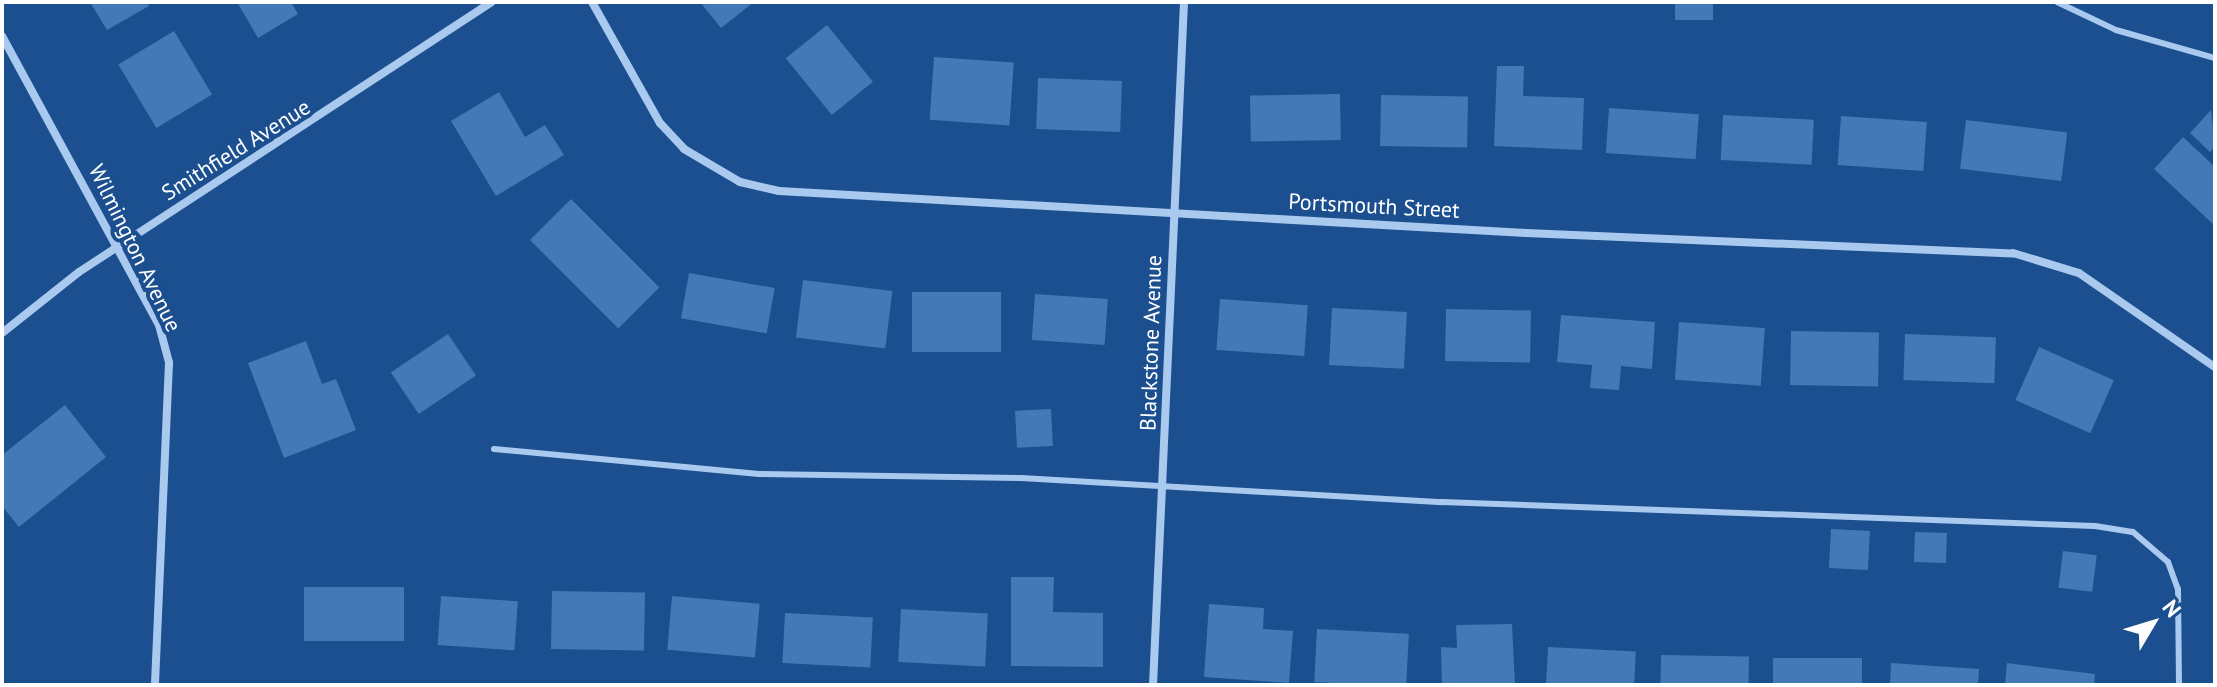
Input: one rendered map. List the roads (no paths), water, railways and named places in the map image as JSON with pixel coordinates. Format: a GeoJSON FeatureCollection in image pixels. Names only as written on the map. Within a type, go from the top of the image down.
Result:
{"type":"FeatureCollection","features":[{"type":"Feature","properties":{"kind":"street","name":"Smithfield Avenue"},"geometry":{"type":"LineString","coordinates":[[2,333],[118,246],[492,2]]}},
{"type":"Feature","properties":{"kind":"street","name":"Portsmouth Street"},"geometry":{"type":"LineString","coordinates":[[592,2],[660,123],[684,149],[740,182],[779,191],[905,201],[2013,253],[2079,273],[2215,367]]}},
{"type":"Feature","properties":{"kind":"street","name":"Blackstone Avenue"},"geometry":{"type":"LineString","coordinates":[[1153,685],[1184,2]]}},
{"type":"Feature","properties":{"kind":"street","name":"Wilmington Avenue"},"geometry":{"type":"LineString","coordinates":[[2,36],[159,325],[169,363],[155,685]]}},
{"type":"Feature","properties":{"kind":"lane"},"geometry":{"type":"LineString","coordinates":[[2057,2],[2116,30],[2215,58]]}},
{"type":"Feature","properties":{"kind":"lane"},"geometry":{"type":"LineString","coordinates":[[494,449],[759,474],[1164,485],[1488,504],[2095,526],[2133,532],[2168,562],[2178,589],[2179,685]]}}]}
